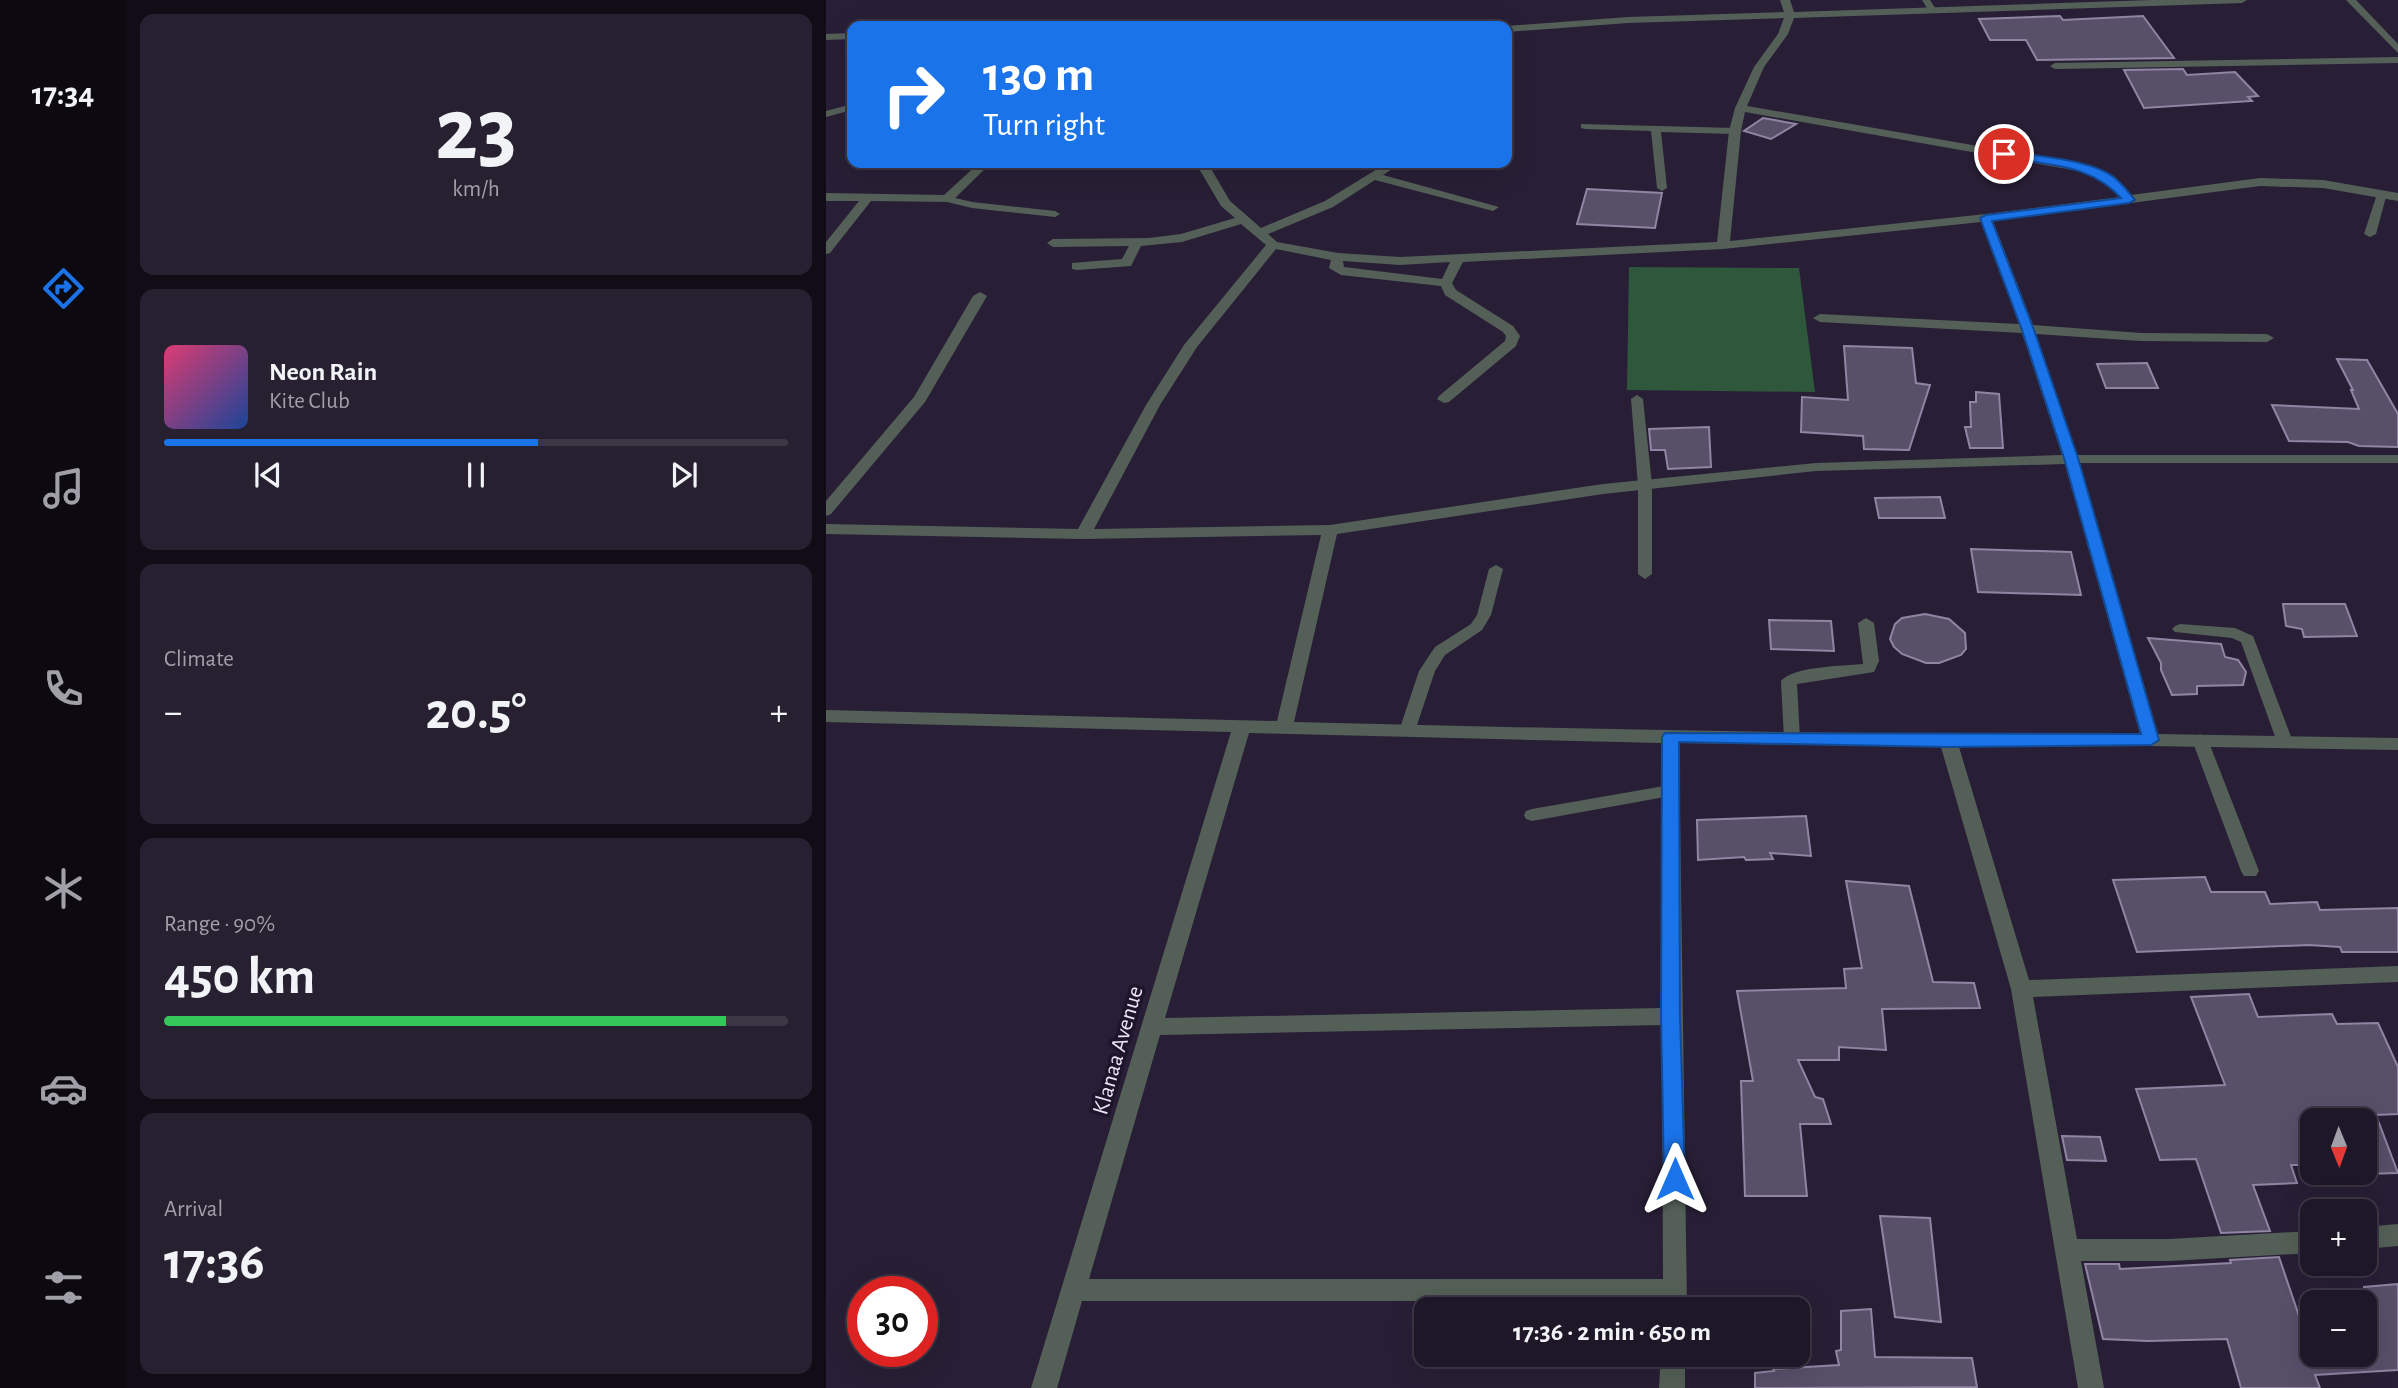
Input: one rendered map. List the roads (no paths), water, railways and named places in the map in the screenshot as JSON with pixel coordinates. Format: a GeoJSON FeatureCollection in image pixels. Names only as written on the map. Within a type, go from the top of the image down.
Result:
{"type":"FeatureCollection","features":[{"type":"Feature","properties":{"kind":"street"},"geometry":{"type":"LineString","coordinates":[[1723,245],[1735,131],[1741,108],[1759,66],[1783,34],[1790,16],[1784,0]]}},
{"type":"Feature","properties":{"kind":"street"},"geometry":{"type":"LineString","coordinates":[[1512,29],[1628,20],[2242,0]]}},
{"type":"Feature","properties":{"kind":"street"},"geometry":{"type":"LineString","coordinates":[[2351,0],[2398,50]]}},
{"type":"Feature","properties":{"kind":"street"},"geometry":{"type":"LineString","coordinates":[[826,37],[847,36]]}},
{"type":"Feature","properties":{"kind":"street"},"geometry":{"type":"LineString","coordinates":[[2055,66],[2398,60]]}},
{"type":"Feature","properties":{"kind":"street"},"geometry":{"type":"LineString","coordinates":[[826,114],[847,108]]}},
{"type":"Feature","properties":{"kind":"street"},"geometry":{"type":"LineString","coordinates":[[1741,108],[2082,168],[2111,180],[2129,200]]}},
{"type":"Feature","properties":{"kind":"street"},"geometry":{"type":"LineString","coordinates":[[826,197],[947,199],[980,168]]}},
{"type":"Feature","properties":{"kind":"street"},"geometry":{"type":"LineString","coordinates":[[1205,168],[1217,192],[1273,245],[1338,257],[1400,261],[1723,245],[1986,218],[2260,182],[2323,184],[2398,197]]}},
{"type":"Feature","properties":{"kind":"street"},"geometry":{"type":"LineString","coordinates":[[1259,234],[1321,208],[1388,168]]}},
{"type":"Feature","properties":{"kind":"street"},"geometry":{"type":"LineString","coordinates":[[1376,177],[1493,207]]}},
{"type":"Feature","properties":{"kind":"street"},"geometry":{"type":"LineString","coordinates":[[826,250],[867,198]]}},
{"type":"Feature","properties":{"kind":"street"},"geometry":{"type":"LineString","coordinates":[[1986,218],[2028,330],[2071,458],[2151,740]]}},
{"type":"Feature","properties":{"kind":"street"},"geometry":{"type":"LineString","coordinates":[[1053,243],[1136,243],[1182,238],[1243,219]]}},
{"type":"Feature","properties":{"kind":"street"},"geometry":{"type":"LineString","coordinates":[[1077,266],[1126,263],[1136,243]]}},
{"type":"Feature","properties":{"kind":"street"},"geometry":{"type":"LineString","coordinates":[[1083,534],[1153,405],[1191,345],[1273,245]]}},
{"type":"Feature","properties":{"kind":"street"},"geometry":{"type":"LineString","coordinates":[[1338,257],[1335,268],[1341,271],[1446,284]]}},
{"type":"Feature","properties":{"kind":"street"},"geometry":{"type":"LineString","coordinates":[[1446,284],[1459,258]]}},
{"type":"Feature","properties":{"kind":"street"},"geometry":{"type":"LineString","coordinates":[[1444,399],[1511,343],[1513,336],[1508,329],[1450,292],[1446,284]]}},
{"type":"Feature","properties":{"kind":"street"},"geometry":{"type":"LineString","coordinates":[[826,511],[920,399],[980,296]]}},
{"type":"Feature","properties":{"kind":"street"},"geometry":{"type":"LineString","coordinates":[[1820,318],[1914,321],[2141,337],[2267,338]]}},
{"type":"Feature","properties":{"kind":"street"},"geometry":{"type":"LineString","coordinates":[[826,530],[1083,534],[1329,530],[1646,485],[1841,465],[2071,458],[2398,459]]}},
{"type":"Feature","properties":{"kind":"street"},"geometry":{"type":"LineString","coordinates":[[1284,728],[1329,530]]}},
{"type":"Feature","properties":{"kind":"street"},"geometry":{"type":"LineString","coordinates":[[826,716],[1670,737],[2398,744]]}},
{"type":"Feature","properties":{"kind":"street","name":"Klanaa Avenue"},"geometry":{"type":"LineString","coordinates":[[1044,1388],[1242,727]]}},
{"type":"Feature","properties":{"kind":"street"},"geometry":{"type":"LineString","coordinates":[[1670,737],[1675,1297]]}},
{"type":"Feature","properties":{"kind":"street"},"geometry":{"type":"LineString","coordinates":[[1948,741],[2021,989],[2091,1388]]}},
{"type":"Feature","properties":{"kind":"street"},"geometry":{"type":"LineString","coordinates":[[2021,989],[2398,974]]}},
{"type":"Feature","properties":{"kind":"street"},"geometry":{"type":"LineString","coordinates":[[1150,1027],[1671,1016]]}},
{"type":"Feature","properties":{"kind":"street"},"geometry":{"type":"LineString","coordinates":[[2377,1237],[2398,1235]]}},
{"type":"Feature","properties":{"kind":"street"},"geometry":{"type":"LineString","coordinates":[[2066,1250],[2169,1250],[2300,1243]]}},
{"type":"Feature","properties":{"kind":"street"},"geometry":{"type":"LineString","coordinates":[[1075,1290],[1542,1297]]}},
{"type":"Feature","properties":{"kind":"street"},"geometry":{"type":"LineString","coordinates":[[1672,1388],[1673,1367]]}},
{"type":"Feature","properties":{"kind":"lane"},"geometry":{"type":"LineString","coordinates":[[1926,0],[1933,11]]}},
{"type":"Feature","properties":{"kind":"lane"},"geometry":{"type":"LineString","coordinates":[[1585,126],[1735,131]]}},
{"type":"Feature","properties":{"kind":"lane"},"geometry":{"type":"LineString","coordinates":[[1656,128],[1662,188]]}},
{"type":"Feature","properties":{"kind":"lane"},"geometry":{"type":"LineString","coordinates":[[2370,234],[2378,192]]}},
{"type":"Feature","properties":{"kind":"lane"},"geometry":{"type":"LineString","coordinates":[[947,199],[972,205],[1055,214]]}},
{"type":"Feature","properties":{"kind":"lane"},"geometry":{"type":"LineString","coordinates":[[1637,399],[1646,485],[1645,574]]}},
{"type":"Feature","properties":{"kind":"lane"},"geometry":{"type":"LineString","coordinates":[[1407,731],[1427,671],[1440,651],[1477,627],[1485,615],[1496,569]]}},
{"type":"Feature","properties":{"kind":"lane"},"geometry":{"type":"LineString","coordinates":[[1791,739],[1789,681],[1802,676],[1869,668],[1871,661],[1866,623]]}},
{"type":"Feature","properties":{"kind":"lane"},"geometry":{"type":"LineString","coordinates":[[2180,629],[2235,633],[2248,639],[2285,742]]}},
{"type":"Feature","properties":{"kind":"lane"},"geometry":{"type":"LineString","coordinates":[[2200,740],[2250,871]]}},
{"type":"Feature","properties":{"kind":"lane"},"geometry":{"type":"LineString","coordinates":[[1531,816],[1670,791]]}}]}
